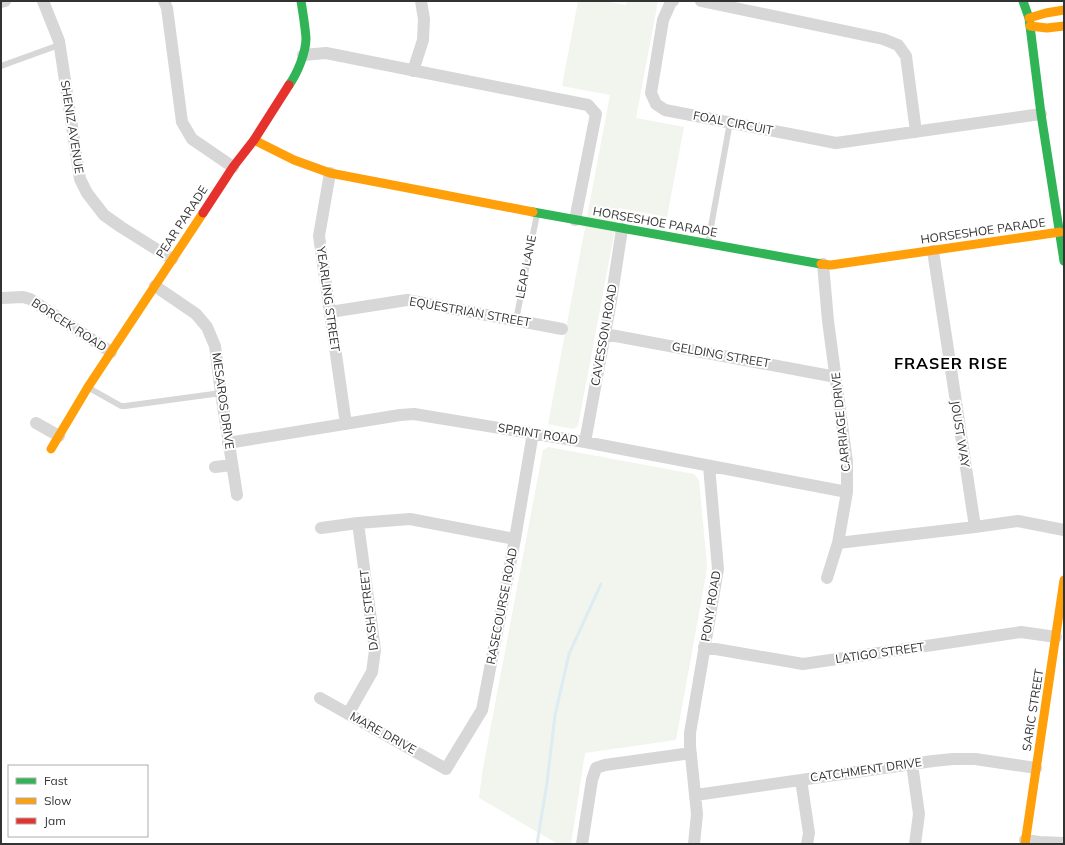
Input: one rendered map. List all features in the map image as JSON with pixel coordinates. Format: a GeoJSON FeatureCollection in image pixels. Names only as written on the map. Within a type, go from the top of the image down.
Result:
{"type":"FeatureCollection","features":[{"type":"Feature","properties":{"kind":"street"},"geometry":{"type":"LineString","coordinates":[[1,2],[5,1]]}},
{"type":"Feature","properties":{"kind":"street","name":"SHENIZ AVENUE"},"geometry":{"type":"LineString","coordinates":[[43,1],[59,41],[80,179],[87,193],[104,215],[172,259]]}},
{"type":"Feature","properties":{"kind":"street"},"geometry":{"type":"LineString","coordinates":[[164,1],[167,8],[182,122],[192,139],[233,167]]}},
{"type":"Feature","properties":{"kind":"street","name":"PEAR PARADE"},"geometry":{"type":"LineString","coordinates":[[51,450],[88,387],[233,167],[254,140],[294,78],[303,55],[306,40],[301,1]]}},
{"type":"Feature","properties":{"kind":"street"},"geometry":{"type":"LineString","coordinates":[[414,71],[423,40],[424,19],[421,1]]}},
{"type":"Feature","properties":{"kind":"street","name":"FOAL CIRCUIT"},"geometry":{"type":"LineString","coordinates":[[673,1],[671,2],[663,20],[651,93],[656,104],[665,110],[836,143],[1041,114]]}},
{"type":"Feature","properties":{"kind":"street"},"geometry":{"type":"LineString","coordinates":[[700,1],[883,39],[898,45],[906,56],[916,132]]}},
{"type":"Feature","properties":{"kind":"street"},"geometry":{"type":"LineString","coordinates":[[1023,1],[1029,22],[1035,75],[1064,261]]}},
{"type":"Feature","properties":{"kind":"street"},"geometry":{"type":"LineString","coordinates":[[1029,22],[1046,12],[1064,10]]}},
{"type":"Feature","properties":{"kind":"street"},"geometry":{"type":"LineString","coordinates":[[1029,22],[1047,28],[1064,26]]}},
{"type":"Feature","properties":{"kind":"street"},"geometry":{"type":"LineString","coordinates":[[303,55],[326,53],[588,105],[596,114],[575,220]]}},
{"type":"Feature","properties":{"kind":"street","name":"HORSESHOE PARADE"},"geometry":{"type":"LineString","coordinates":[[254,140],[294,160],[330,173],[622,229],[812,263],[831,265],[1060,232]]}},
{"type":"Feature","properties":{"kind":"street","name":"YEARLING STREET"},"geometry":{"type":"LineString","coordinates":[[330,173],[319,236],[346,424]]}},
{"type":"Feature","properties":{"kind":"street","name":"CAVESSON ROAD"},"geometry":{"type":"LineString","coordinates":[[585,442],[605,334],[622,229]]}},
{"type":"Feature","properties":{"kind":"street","name":"JOUST WAY"},"geometry":{"type":"LineString","coordinates":[[932,250],[975,527]]}},
{"type":"Feature","properties":{"kind":"street","name":"CARRIAGE DRIVE"},"geometry":{"type":"LineString","coordinates":[[823,264],[828,321],[847,462],[847,492],[838,544],[827,578]]}},
{"type":"Feature","properties":{"kind":"street","name":"MESAROS DRIVE"},"geometry":{"type":"LineString","coordinates":[[155,286],[196,314],[207,327],[215,346],[228,443],[237,495]]}},
{"type":"Feature","properties":{"kind":"street","name":"BORCEK ROAD"},"geometry":{"type":"LineString","coordinates":[[2,298],[23,297],[30,299],[111,352]]}},
{"type":"Feature","properties":{"kind":"street","name":"EQUESTRIAN STREET"},"geometry":{"type":"LineString","coordinates":[[330,312],[406,300],[562,329]]}},
{"type":"Feature","properties":{"kind":"street","name":"GELDING STREET"},"geometry":{"type":"LineString","coordinates":[[605,334],[836,377]]}},
{"type":"Feature","properties":{"kind":"street","name":"SPRINT ROAD"},"geometry":{"type":"LineString","coordinates":[[228,443],[414,414],[585,442],[847,492]]}},
{"type":"Feature","properties":{"kind":"street"},"geometry":{"type":"LineString","coordinates":[[36,423],[59,436]]}},
{"type":"Feature","properties":{"kind":"street","name":"RASECOURSE ROAD"},"geometry":{"type":"LineString","coordinates":[[446,769],[482,710],[515,539],[533,434]]}},
{"type":"Feature","properties":{"kind":"street"},"geometry":{"type":"LineString","coordinates":[[215,467],[232,464]]}},
{"type":"Feature","properties":{"kind":"street","name":"PONY ROAD"},"geometry":{"type":"LineString","coordinates":[[694,844],[698,814],[690,750],[690,732],[718,569],[709,466]]}},
{"type":"Feature","properties":{"kind":"street"},"geometry":{"type":"LineString","coordinates":[[321,528],[358,523],[410,519],[515,539]]}},
{"type":"Feature","properties":{"kind":"street"},"geometry":{"type":"LineString","coordinates":[[838,544],[1018,521],[1064,530]]}},
{"type":"Feature","properties":{"kind":"street","name":"DASH STREET"},"geometry":{"type":"LineString","coordinates":[[348,714],[372,672],[375,650],[358,523]]}},
{"type":"Feature","properties":{"kind":"street","name":"SARIC STREET"},"geometry":{"type":"LineString","coordinates":[[1025,839],[1063,598],[1064,580]]}},
{"type":"Feature","properties":{"kind":"street","name":"LATIGO STREET"},"geometry":{"type":"LineString","coordinates":[[704,647],[803,664],[1021,632],[1056,637]]}},
{"type":"Feature","properties":{"kind":"street","name":"MARE DRIVE"},"geometry":{"type":"LineString","coordinates":[[320,698],[446,769]]}},
{"type":"Feature","properties":{"kind":"street"},"geometry":{"type":"LineString","coordinates":[[582,844],[592,780],[596,768],[605,765],[690,750]]}},
{"type":"Feature","properties":{"kind":"street","name":"CATCHMENT DRIVE"},"geometry":{"type":"LineString","coordinates":[[696,795],[952,759],[975,759],[1036,768]]}},
{"type":"Feature","properties":{"kind":"street"},"geometry":{"type":"LineString","coordinates":[[912,764],[919,814],[915,844]]}},
{"type":"Feature","properties":{"kind":"street"},"geometry":{"type":"LineString","coordinates":[[801,780],[809,833],[807,844]]}},
{"type":"Feature","properties":{"kind":"street"},"geometry":{"type":"LineString","coordinates":[[1025,839],[1040,836],[1063,842]]}},
{"type":"Feature","properties":{"kind":"lane"},"geometry":{"type":"LineString","coordinates":[[1,66],[59,45]]}},
{"type":"Feature","properties":{"kind":"lane"},"geometry":{"type":"LineString","coordinates":[[708,244],[730,122]]}},
{"type":"Feature","properties":{"kind":"lane","name":"LEAP LANE"},"geometry":{"type":"LineString","coordinates":[[516,320],[537,213]]}},
{"type":"Feature","properties":{"kind":"lane"},"geometry":{"type":"LineString","coordinates":[[88,387],[121,406],[221,393]]}},
{"type":"Feature","properties":{"kind":"shaded area"},"geometry":{"type":"Polygon","coordinates":[[[578,1],[604,1],[626,5],[627,1],[658,1],[636,118],[684,127],[667,217],[619,208],[578,426],[573,429],[548,424],[610,95],[562,86],[578,1]]]}},
{"type":"Feature","properties":{"kind":"shaded area"},"geometry":{"type":"Polygon","coordinates":[[[548,447],[694,474],[699,480],[707,565],[676,740],[585,753],[571,844],[558,844],[479,798],[483,768],[543,450],[548,447]]]}},
{"type":"Feature","properties":{"kind":"waterway"},"geometry":{"type":"LineString","coordinates":[[537,844],[547,783],[555,715],[569,654],[601,584]]}},
{"type":"Feature","properties":{"kind":"traffic: fast"},"geometry":{"type":"LineString","coordinates":[[289,85],[300,63],[306,44],[306,33],[301,1]]}},
{"type":"Feature","properties":{"kind":"traffic: fast"},"geometry":{"type":"LineString","coordinates":[[1023,1],[1029,18],[1041,114],[1064,261]]}},
{"type":"Feature","properties":{"kind":"traffic: fast"},"geometry":{"type":"LineString","coordinates":[[533,212],[821,264]]}},
{"type":"Feature","properties":{"kind":"traffic: slow"},"geometry":{"type":"LineString","coordinates":[[1029,18],[1064,10]]}},
{"type":"Feature","properties":{"kind":"traffic: slow"},"geometry":{"type":"LineString","coordinates":[[1030,26],[1047,28],[1064,26]]}},
{"type":"Feature","properties":{"kind":"traffic: slow"},"geometry":{"type":"LineString","coordinates":[[254,140],[294,160],[330,173],[533,212]]}},
{"type":"Feature","properties":{"kind":"traffic: slow"},"geometry":{"type":"LineString","coordinates":[[51,449],[88,387],[203,213]]}},
{"type":"Feature","properties":{"kind":"traffic: slow"},"geometry":{"type":"LineString","coordinates":[[821,264],[831,265],[1060,232]]}},
{"type":"Feature","properties":{"kind":"traffic: slow"},"geometry":{"type":"LineString","coordinates":[[1025,844],[1064,580]]}},
{"type":"Feature","properties":{"kind":"traffic: jam"},"geometry":{"type":"LineString","coordinates":[[203,213],[233,167],[254,140],[289,85]]}},
{"type":"Feature","properties":{"kind":"district","name":"FRASER RISE"},"geometry":{"type":"Point","coordinates":[951,363]}}]}
